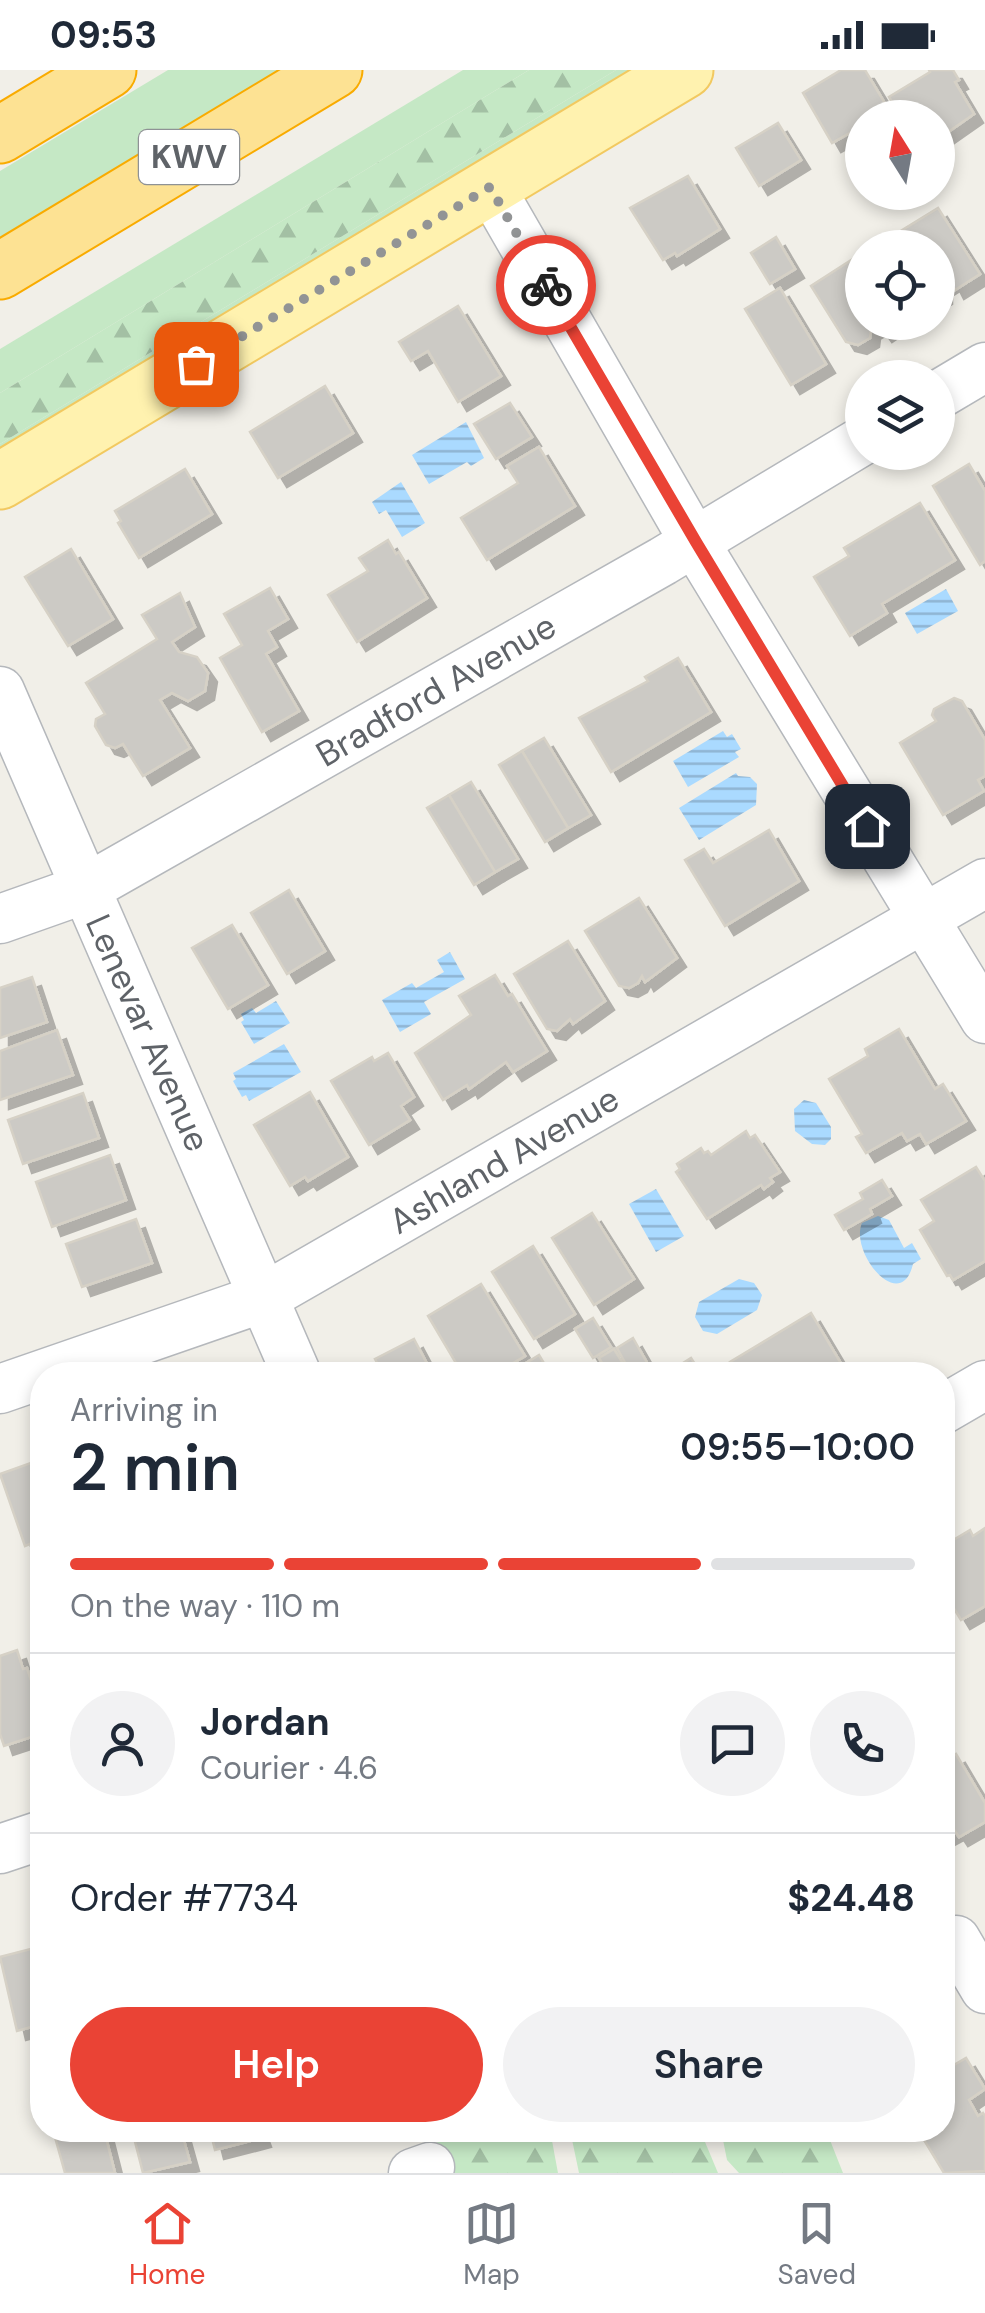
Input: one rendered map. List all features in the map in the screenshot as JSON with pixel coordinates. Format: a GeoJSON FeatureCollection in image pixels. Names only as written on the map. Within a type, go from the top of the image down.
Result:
{"type":"FeatureCollection","features":[{"type":"Feature","properties":{"kind":"highway"},"geometry":{"type":"LineString","coordinates":[[0,119],[106,70]]}},
{"type":"Feature","properties":{"kind":"highway"},"geometry":{"type":"LineString","coordinates":[[0,135],[106,70]]}},
{"type":"Feature","properties":{"kind":"highway","name":"KWV"},"geometry":{"type":"LineString","coordinates":[[15,265],[334,70]]}},
{"type":"Feature","properties":{"kind":"main road"},"geometry":{"type":"LineString","coordinates":[[0,481],[685,70]]}},
{"type":"Feature","properties":{"kind":"street"},"geometry":{"type":"LineString","coordinates":[[490,187],[696,542],[985,1019]]}},
{"type":"Feature","properties":{"kind":"street"},"geometry":{"type":"LineString","coordinates":[[955,385],[985,366]]}},
{"type":"Feature","properties":{"kind":"street","name":"Bradford Avenue"},"geometry":{"type":"LineString","coordinates":[[0,919],[85,889],[696,542],[845,451]]}},
{"type":"Feature","properties":{"kind":"street","name":"Lenevar Avenue"},"geometry":{"type":"LineString","coordinates":[[0,690],[291,1362]]}},
{"type":"Feature","properties":{"kind":"street","name":"Ashland Avenue"},"geometry":{"type":"LineString","coordinates":[[78,1362],[262,1298],[985,883]]}},
{"type":"Feature","properties":{"kind":"street","name":"Ashland Avenue"},"geometry":{"type":"LineString","coordinates":[[0,1389],[30,1379]]}},
{"type":"Feature","properties":{"kind":"street"},"geometry":{"type":"LineString","coordinates":[[955,1403],[985,1386]]}},
{"type":"Feature","properties":{"kind":"street"},"geometry":{"type":"LineString","coordinates":[[0,1850],[30,1839]]}},
{"type":"Feature","properties":{"kind":"street"},"geometry":{"type":"LineString","coordinates":[[961,1937],[985,1989]]}},
{"type":"Feature","properties":{"kind":"green space"},"geometry":{"type":"Polygon","coordinates":[[[168,70],[293,70],[0,246],[0,171],[168,70]]]}},
{"type":"Feature","properties":{"kind":"green space"},"geometry":{"type":"Polygon","coordinates":[[[463,70],[529,70],[0,393],[0,349],[463,70]]]}},
{"type":"Feature","properties":{"kind":"green space"},"geometry":{"type":"Polygon","coordinates":[[[529,70],[616,70],[0,444],[0,393],[529,70]]]}},
{"type":"Feature","properties":{"kind":"green space"},"geometry":{"type":"Polygon","coordinates":[[[616,70],[642,70],[0,456],[0,444],[616,70]]]}},
{"type":"Feature","properties":{"kind":"green space"},"geometry":{"type":"Polygon","coordinates":[[[437,2142],[552,2142],[558,2173],[443,2173],[437,2142]]]}},
{"type":"Feature","properties":{"kind":"green space"},"geometry":{"type":"Polygon","coordinates":[[[573,2142],[705,2142],[718,2173],[579,2173],[573,2142]]]}},
{"type":"Feature","properties":{"kind":"green space"},"geometry":{"type":"Polygon","coordinates":[[[723,2142],[831,2142],[843,2173],[739,2173],[727,2160],[723,2142]]]}},
{"type":"Feature","properties":{"kind":"water"},"geometry":{"type":"Polygon","coordinates":[[[466,422],[484,458],[471,466],[467,462],[429,484],[412,455],[466,422]]]}},
{"type":"Feature","properties":{"kind":"water"},"geometry":{"type":"Polygon","coordinates":[[[401,482],[425,523],[402,537],[386,510],[379,514],[372,502],[401,482]]]}},
{"type":"Feature","properties":{"kind":"water"},"geometry":{"type":"Polygon","coordinates":[[[946,589],[958,611],[917,634],[905,613],[946,589]]]}},
{"type":"Feature","properties":{"kind":"water"},"geometry":{"type":"Polygon","coordinates":[[[723,731],[727,737],[732,734],[741,749],[735,752],[739,757],[688,787],[673,761],[723,731]]]}},
{"type":"Feature","properties":{"kind":"water"},"geometry":{"type":"Polygon","coordinates":[[[736,773],[757,784],[756,805],[699,840],[679,808],[736,773]]]}},
{"type":"Feature","properties":{"kind":"water"},"geometry":{"type":"Polygon","coordinates":[[[450,952],[465,979],[424,1002],[431,1014],[400,1032],[382,1000],[412,983],[416,988],[444,972],[437,960],[450,952]]]}},
{"type":"Feature","properties":{"kind":"water"},"geometry":{"type":"Polygon","coordinates":[[[276,1001],[290,1023],[254,1044],[241,1022],[241,1014],[252,1008],[256,1013],[276,1001]]]}},
{"type":"Feature","properties":{"kind":"water"},"geometry":{"type":"Polygon","coordinates":[[[284,1044],[301,1072],[249,1101],[246,1095],[242,1097],[233,1073],[284,1044]]]}},
{"type":"Feature","properties":{"kind":"water"},"geometry":{"type":"Polygon","coordinates":[[[804,1100],[816,1103],[831,1127],[831,1139],[825,1145],[812,1144],[795,1131],[794,1109],[804,1100]]]}},
{"type":"Feature","properties":{"kind":"water"},"geometry":{"type":"Polygon","coordinates":[[[656,1189],[684,1236],[656,1252],[629,1204],[656,1189]]]}},
{"type":"Feature","properties":{"kind":"water"},"geometry":{"type":"Polygon","coordinates":[[[878,1216],[889,1220],[904,1248],[912,1243],[921,1259],[913,1264],[907,1278],[898,1283],[878,1274],[863,1249],[862,1223],[878,1216]]]}},
{"type":"Feature","properties":{"kind":"water"},"geometry":{"type":"Polygon","coordinates":[[[739,1279],[754,1283],[762,1295],[757,1310],[717,1334],[703,1331],[695,1317],[699,1302],[739,1279]]]}},
{"type":"Feature","properties":{"kind":"building"},"geometry":{"type":"Polygon","coordinates":[[[841,70],[865,70],[883,100],[845,100],[845,136],[832,143],[803,93],[841,70]]]}},
{"type":"Feature","properties":{"kind":"building"},"geometry":{"type":"Polygon","coordinates":[[[953,70],[959,80],[955,82],[974,114],[955,127],[955,100],[891,100],[889,97],[930,72],[953,70]]]}},
{"type":"Feature","properties":{"kind":"building"},"geometry":{"type":"Polygon","coordinates":[[[778,123],[801,160],[759,186],[736,148],[778,123]]]}},
{"type":"Feature","properties":{"kind":"building"},"geometry":{"type":"Polygon","coordinates":[[[688,176],[720,229],[677,256],[675,253],[663,260],[630,208],[688,176]]]}},
{"type":"Feature","properties":{"kind":"building"},"geometry":{"type":"Polygon","coordinates":[[[939,210],[952,230],[902,230],[939,210]]]}},
{"type":"Feature","properties":{"kind":"building"},"geometry":{"type":"Polygon","coordinates":[[[955,235],[980,274],[955,290],[955,235]]]}},
{"type":"Feature","properties":{"kind":"building"},"geometry":{"type":"Polygon","coordinates":[[[776,237],[795,269],[770,284],[751,253],[776,237]]]}},
{"type":"Feature","properties":{"kind":"building"},"geometry":{"type":"Polygon","coordinates":[[[845,264],[845,340],[867,340],[858,345],[846,342],[811,286],[845,264]]]}},
{"type":"Feature","properties":{"kind":"building"},"geometry":{"type":"Polygon","coordinates":[[[780,288],[826,364],[791,385],[745,309],[780,288]]]}},
{"type":"Feature","properties":{"kind":"building"},"geometry":{"type":"Polygon","coordinates":[[[458,306],[501,376],[458,402],[428,351],[411,361],[399,342],[458,306]]]}},
{"type":"Feature","properties":{"kind":"building"},"geometry":{"type":"Polygon","coordinates":[[[325,386],[353,433],[278,478],[250,432],[325,386]]]}},
{"type":"Feature","properties":{"kind":"building"},"geometry":{"type":"Polygon","coordinates":[[[510,403],[532,437],[496,459],[474,424],[510,403]]]}},
{"type":"Feature","properties":{"kind":"building"},"geometry":{"type":"Polygon","coordinates":[[[539,447],[575,506],[487,560],[461,518],[518,483],[507,466],[539,447]]]}},
{"type":"Feature","properties":{"kind":"building"},"geometry":{"type":"Polygon","coordinates":[[[969,464],[985,491],[985,561],[980,565],[933,486],[969,464]]]}},
{"type":"Feature","properties":{"kind":"building"},"geometry":{"type":"Polygon","coordinates":[[[185,469],[212,514],[139,558],[115,511],[185,469]]]}},
{"type":"Feature","properties":{"kind":"building"},"geometry":{"type":"Polygon","coordinates":[[[920,503],[955,560],[882,604],[887,613],[850,636],[814,577],[849,556],[844,548],[920,503]]]}},
{"type":"Feature","properties":{"kind":"building"},"geometry":{"type":"Polygon","coordinates":[[[388,540],[427,598],[357,642],[328,595],[368,571],[359,558],[388,540]]]}},
{"type":"Feature","properties":{"kind":"building"},"geometry":{"type":"Polygon","coordinates":[[[71,549],[113,619],[68,646],[25,577],[71,549]]]}},
{"type":"Feature","properties":{"kind":"building"},"geometry":{"type":"Polygon","coordinates":[[[270,588],[288,619],[268,631],[277,647],[266,654],[299,711],[262,732],[220,658],[242,645],[224,614],[270,588]]]}},
{"type":"Feature","properties":{"kind":"building"},"geometry":{"type":"Polygon","coordinates":[[[180,593],[195,627],[172,642],[179,652],[197,657],[208,673],[205,691],[188,701],[172,693],[160,700],[190,748],[143,776],[123,744],[115,748],[106,745],[95,726],[96,719],[105,714],[86,683],[157,639],[142,615],[180,593]]]}},
{"type":"Feature","properties":{"kind":"building"},"geometry":{"type":"Polygon","coordinates":[[[678,658],[711,712],[611,772],[579,718],[648,681],[645,677],[678,658]]]}},
{"type":"Feature","properties":{"kind":"building"},"geometry":{"type":"Polygon","coordinates":[[[954,698],[962,701],[985,740],[985,776],[978,780],[984,791],[943,815],[900,743],[936,721],[934,709],[954,698]]]}},
{"type":"Feature","properties":{"kind":"building"},"geometry":{"type":"Polygon","coordinates":[[[544,738],[591,815],[568,828],[522,751],[544,738]]]}},
{"type":"Feature","properties":{"kind":"building"},"geometry":{"type":"Polygon","coordinates":[[[522,751],[568,828],[545,842],[499,765],[522,751]]]}},
{"type":"Feature","properties":{"kind":"building"},"geometry":{"type":"Polygon","coordinates":[[[471,782],[518,859],[495,872],[449,795],[471,782]]]}},
{"type":"Feature","properties":{"kind":"building"},"geometry":{"type":"Polygon","coordinates":[[[449,795],[495,872],[474,885],[427,808],[449,795]]]}},
{"type":"Feature","properties":{"kind":"building"},"geometry":{"type":"Polygon","coordinates":[[[769,830],[799,881],[725,926],[685,860],[704,849],[713,863],[769,830]]]}},
{"type":"Feature","properties":{"kind":"building"},"geometry":{"type":"Polygon","coordinates":[[[289,890],[325,951],[287,974],[251,913],[289,890]]]}},
{"type":"Feature","properties":{"kind":"building"},"geometry":{"type":"Polygon","coordinates":[[[639,898],[677,958],[645,982],[642,976],[629,988],[619,986],[585,931],[639,898]]]}},
{"type":"Feature","properties":{"kind":"building"},"geometry":{"type":"Polygon","coordinates":[[[232,925],[268,985],[228,1009],[192,948],[232,925]]]}},
{"type":"Feature","properties":{"kind":"building"},"geometry":{"type":"Polygon","coordinates":[[[568,941],[605,1001],[573,1024],[570,1019],[557,1031],[547,1029],[514,974],[568,941]]]}},
{"type":"Feature","properties":{"kind":"building"},"geometry":{"type":"Polygon","coordinates":[[[495,975],[508,996],[512,994],[547,1051],[513,1072],[506,1062],[469,1089],[467,1085],[443,1100],[415,1053],[471,1015],[459,996],[495,975]]]}},
{"type":"Feature","properties":{"kind":"building"},"geometry":{"type":"Polygon","coordinates":[[[32,977],[47,1022],[0,1038],[0,988],[32,977]]]}},
{"type":"Feature","properties":{"kind":"building"},"geometry":{"type":"Polygon","coordinates":[[[899,1029],[935,1089],[943,1084],[966,1121],[926,1144],[920,1134],[907,1141],[902,1133],[866,1153],[856,1137],[862,1134],[829,1079],[868,1056],[865,1049],[899,1029]]]}},
{"type":"Feature","properties":{"kind":"building"},"geometry":{"type":"Polygon","coordinates":[[[57,1030],[73,1075],[0,1100],[0,1051],[57,1030]]]}},
{"type":"Feature","properties":{"kind":"building"},"geometry":{"type":"Polygon","coordinates":[[[388,1053],[414,1097],[401,1106],[410,1120],[369,1145],[331,1081],[372,1057],[374,1061],[388,1053]]]}},
{"type":"Feature","properties":{"kind":"building"},"geometry":{"type":"Polygon","coordinates":[[[310,1092],[348,1157],[308,1181],[305,1177],[290,1186],[254,1125],[310,1092]]]}},
{"type":"Feature","properties":{"kind":"building"},"geometry":{"type":"Polygon","coordinates":[[[83,1093],[99,1138],[23,1164],[8,1120],[83,1093]]]}},
{"type":"Feature","properties":{"kind":"building"},"geometry":{"type":"Polygon","coordinates":[[[746,1131],[750,1138],[755,1135],[780,1172],[770,1178],[773,1182],[764,1189],[761,1185],[707,1219],[676,1172],[680,1169],[677,1164],[701,1148],[711,1155],[746,1131]]]}},
{"type":"Feature","properties":{"kind":"building"},"geometry":{"type":"Polygon","coordinates":[[[110,1155],[126,1200],[52,1227],[36,1182],[110,1155]]]}},
{"type":"Feature","properties":{"kind":"building"},"geometry":{"type":"Polygon","coordinates":[[[976,1167],[985,1181],[985,1261],[953,1280],[920,1230],[934,1221],[921,1200],[976,1167]]]}},
{"type":"Feature","properties":{"kind":"building"},"geometry":{"type":"Polygon","coordinates":[[[882,1180],[892,1196],[870,1209],[872,1214],[844,1230],[835,1215],[863,1199],[860,1193],[882,1180]]]}},
{"type":"Feature","properties":{"kind":"building"},"geometry":{"type":"Polygon","coordinates":[[[592,1213],[634,1279],[594,1305],[552,1238],[592,1213]]]}},
{"type":"Feature","properties":{"kind":"building"},"geometry":{"type":"Polygon","coordinates":[[[136,1219],[152,1263],[82,1287],[66,1244],[136,1219]]]}},
{"type":"Feature","properties":{"kind":"building"},"geometry":{"type":"Polygon","coordinates":[[[533,1246],[575,1314],[534,1339],[492,1272],[533,1246]]]}},
{"type":"Feature","properties":{"kind":"building"},"geometry":{"type":"Polygon","coordinates":[[[481,1284],[525,1356],[515,1362],[455,1362],[428,1316],[481,1284]]]}},
{"type":"Feature","properties":{"kind":"building"},"geometry":{"type":"Polygon","coordinates":[[[811,1313],[840,1362],[730,1362],[811,1313]]]}},
{"type":"Feature","properties":{"kind":"building"},"geometry":{"type":"Polygon","coordinates":[[[593,1318],[611,1347],[593,1358],[575,1329],[593,1318]]]}},
{"type":"Feature","properties":{"kind":"building"},"geometry":{"type":"Polygon","coordinates":[[[633,1338],[647,1362],[625,1362],[617,1348],[633,1338]]]}},
{"type":"Feature","properties":{"kind":"building"},"geometry":{"type":"Polygon","coordinates":[[[414,1339],[426,1362],[377,1362],[375,1359],[414,1339]]]}},
{"type":"Feature","properties":{"kind":"building"},"geometry":{"type":"Polygon","coordinates":[[[614,1349],[622,1362],[601,1362],[599,1358],[614,1349]]]}},
{"type":"Feature","properties":{"kind":"building"},"geometry":{"type":"Polygon","coordinates":[[[30,1463],[30,1544],[25,1546],[0,1474],[30,1463]]]}},
{"type":"Feature","properties":{"kind":"building"},"geometry":{"type":"Polygon","coordinates":[[[985,1528],[985,1606],[961,1620],[955,1610],[955,1539],[970,1530],[973,1536],[985,1528]]]}},
{"type":"Feature","properties":{"kind":"building"},"geometry":{"type":"Polygon","coordinates":[[[17,1650],[30,1677],[30,1737],[4,1746],[0,1734],[0,1656],[17,1650]]]}},
{"type":"Feature","properties":{"kind":"building"},"geometry":{"type":"Polygon","coordinates":[[[955,1754],[985,1803],[985,1822],[959,1837],[955,1831],[955,1754]]]}},
{"type":"Feature","properties":{"kind":"building"},"geometry":{"type":"Polygon","coordinates":[[[30,1949],[30,2027],[17,2031],[0,1957],[30,1949]]]}},
{"type":"Feature","properties":{"kind":"building"},"geometry":{"type":"Polygon","coordinates":[[[966,2058],[985,2089],[969,2100],[978,2116],[985,2116],[985,2171],[944,2173],[925,2142],[955,2142],[955,2064],[966,2058]]]}},
{"type":"Feature","properties":{"kind":"building"},"geometry":{"type":"Polygon","coordinates":[[[56,2142],[107,2142],[115,2173],[65,2173],[56,2142]]]}},
{"type":"Feature","properties":{"kind":"building"},"geometry":{"type":"Polygon","coordinates":[[[135,2142],[184,2142],[190,2162],[143,2173],[135,2142]]]}},
{"type":"Feature","properties":{"kind":"building"},"geometry":{"type":"Polygon","coordinates":[[[213,2142],[246,2142],[215,2150],[213,2142]]]}},
{"type":"Feature","properties":{"kind":"way so far"},"geometry":{"type":"LineString","coordinates":[[196,364],[490,187],[546,285]]}},
{"type":"Feature","properties":{"kind":"route"},"geometry":{"type":"LineString","coordinates":[[546,285],[867,826]]}}]}
